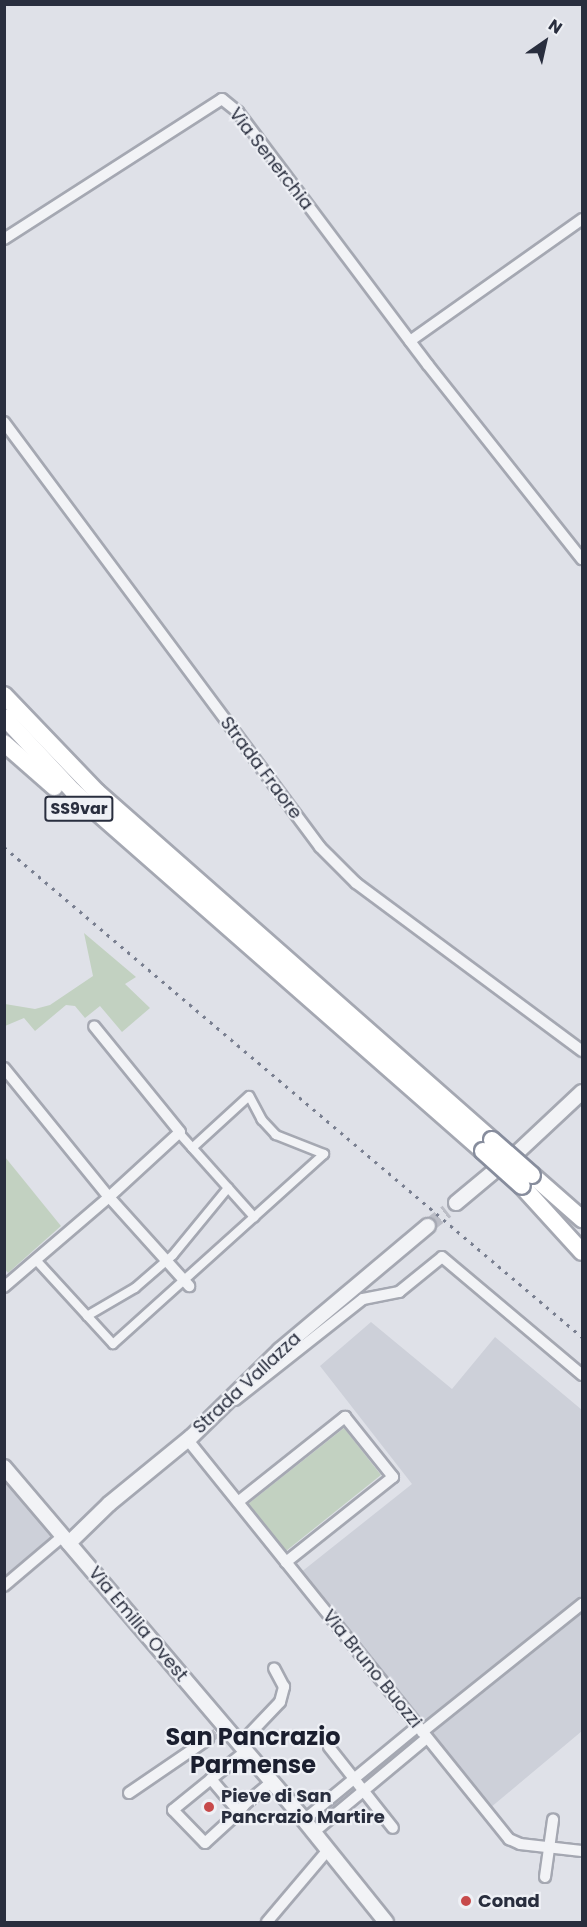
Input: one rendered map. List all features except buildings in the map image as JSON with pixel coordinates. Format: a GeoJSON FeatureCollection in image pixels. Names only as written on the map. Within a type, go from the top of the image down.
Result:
{"type":"FeatureCollection","features":[{"type":"Feature","properties":{"kind":"highway"},"geometry":{"type":"LineString","coordinates":[[4,695],[30,727],[97,792],[488,1146]]}},
{"type":"Feature","properties":{"kind":"highway"},"geometry":{"type":"LineString","coordinates":[[4,717],[57,777],[159,868],[527,1180],[582,1239]]}},
{"type":"Feature","properties":{"kind":"highway","name":"SS9var"},"geometry":{"type":"LineString","coordinates":[[4,743],[114,840],[159,868]]}},
{"type":"Feature","properties":{"kind":"highway"},"geometry":{"type":"LineString","coordinates":[[527,1180],[582,1211]]}},
{"type":"Feature","properties":{"kind":"highway"},"geometry":{"type":"LineString","coordinates":[[527,1180],[582,1252]]}},
{"type":"Feature","properties":{"kind":"highway"},"geometry":{"type":"LineString","coordinates":[[558,1198],[582,1219]]}},
{"type":"Feature","properties":{"kind":"street","name":"Via Senerchia"},"geometry":{"type":"LineString","coordinates":[[4,239],[222,99],[238,112],[410,341],[582,559]]}},
{"type":"Feature","properties":{"kind":"street"},"geometry":{"type":"LineString","coordinates":[[410,341],[582,219]]}},
{"type":"Feature","properties":{"kind":"street","name":"Strada Fraore"},"geometry":{"type":"LineString","coordinates":[[4,422],[320,847],[356,883],[582,1051]]}},
{"type":"Feature","properties":{"kind":"street"},"geometry":{"type":"LineString","coordinates":[[94,1026],[179,1134],[254,1217]]}},
{"type":"Feature","properties":{"kind":"street"},"geometry":{"type":"LineString","coordinates":[[4,1068],[109,1197],[186,1283]]}},
{"type":"Feature","properties":{"kind":"street"},"geometry":{"type":"LineString","coordinates":[[520,1150],[582,1092]]}},
{"type":"Feature","properties":{"kind":"street"},"geometry":{"type":"LineString","coordinates":[[36,1260],[112,1344],[186,1283],[324,1154],[276,1135],[262,1120],[249,1096],[192,1148]]}},
{"type":"Feature","properties":{"kind":"street"},"geometry":{"type":"LineString","coordinates":[[4,1287],[179,1134]]}},
{"type":"Feature","properties":{"kind":"street"},"geometry":{"type":"LineString","coordinates":[[452,1207],[492,1173]]}},
{"type":"Feature","properties":{"kind":"street"},"geometry":{"type":"LineString","coordinates":[[87,1316],[126,1293],[166,1261],[197,1230],[228,1188]]}},
{"type":"Feature","properties":{"kind":"street","name":"Strada Vallazza"},"geometry":{"type":"LineString","coordinates":[[66,1540],[187,1439],[280,1350],[428,1227]]}},
{"type":"Feature","properties":{"kind":"street"},"geometry":{"type":"LineString","coordinates":[[208,1420],[262,1382],[363,1299],[399,1292],[442,1257],[582,1375]]}},
{"type":"Feature","properties":{"kind":"street"},"geometry":{"type":"LineString","coordinates":[[238,1502],[345,1417],[393,1477],[286,1562]]}},
{"type":"Feature","properties":{"kind":"street","name":"Via Bruno Buozzi"},"geometry":{"type":"LineString","coordinates":[[187,1439],[509,1839],[582,1851]]}},
{"type":"Feature","properties":{"kind":"street","name":"Via Emilia Ovest"},"geometry":{"type":"LineString","coordinates":[[4,1467],[224,1729],[243,1747],[386,1923]]}},
{"type":"Feature","properties":{"kind":"street"},"geometry":{"type":"LineString","coordinates":[[4,1586],[66,1540]]}},
{"type":"Feature","properties":{"kind":"street"},"geometry":{"type":"LineString","coordinates":[[304,1820],[354,1778],[422,1732],[582,1604]]}},
{"type":"Feature","properties":{"kind":"street"},"geometry":{"type":"LineString","coordinates":[[271,1782],[205,1843],[173,1814],[243,1747],[280,1702],[284,1686],[274,1668]]}},
{"type":"Feature","properties":{"kind":"street"},"geometry":{"type":"LineString","coordinates":[[314,1832],[422,1732]]}},
{"type":"Feature","properties":{"kind":"street"},"geometry":{"type":"LineString","coordinates":[[129,1793],[208,1739]]}},
{"type":"Feature","properties":{"kind":"street"},"geometry":{"type":"LineString","coordinates":[[329,1747],[393,1828]]}},
{"type":"Feature","properties":{"kind":"street"},"geometry":{"type":"LineString","coordinates":[[211,1779],[241,1808]]}},
{"type":"Feature","properties":{"kind":"street"},"geometry":{"type":"LineString","coordinates":[[544,1877],[553,1820]]}},
{"type":"Feature","properties":{"kind":"street"},"geometry":{"type":"LineString","coordinates":[[267,1923],[327,1851]]}},
{"type":"Feature","properties":{"kind":"shaded area"},"geometry":{"type":"Polygon","coordinates":[[[371,1322],[452,1389],[495,1337],[582,1410],[582,1731],[490,1808],[300,1573],[412,1484],[320,1366],[371,1322]]]}},
{"type":"Feature","properties":{"kind":"shaded area"},"geometry":{"type":"Polygon","coordinates":[[[5,1475],[60,1542],[5,1584],[5,1475]]]}},
{"type":"Feature","properties":{"kind":"green space"},"geometry":{"type":"Polygon","coordinates":[[[84,933],[136,977],[125,984],[150,1008],[122,1032],[100,1006],[85,1018],[75,1006],[66,1005],[35,1031],[24,1018],[5,1026],[5,1004],[35,1009],[50,1005],[93,976],[84,933]]]}},
{"type":"Feature","properties":{"kind":"green space"},"geometry":{"type":"Polygon","coordinates":[[[5,1157],[61,1226],[8,1273],[4,1268],[5,1157]]]}},
{"type":"Feature","properties":{"kind":"green space"},"geometry":{"type":"Polygon","coordinates":[[[344,1428],[381,1475],[286,1551],[248,1504],[344,1428]]]}},
{"type":"Feature","properties":{"kind":"tunnel"},"geometry":{"type":"LineString","coordinates":[[428,1226],[447,1211]]}},
{"type":"Feature","properties":{"kind":"tunnel"},"geometry":{"type":"LineString","coordinates":[[208,1739],[221,1730]]}},
{"type":"Feature","properties":{"kind":"railway"},"geometry":{"type":"LineString","coordinates":[[4,847],[582,1337]]}},
{"type":"Feature","properties":{"kind":"place","name":"Pieve di San Pancrazio Martire"},"geometry":{"type":"Point","coordinates":[209,1807]}},
{"type":"Feature","properties":{"kind":"place","name":"Conad"},"geometry":{"type":"Point","coordinates":[466,1901]}},
{"type":"Feature","properties":{"kind":"district","name":"San Pancrazio Parmense"},"geometry":{"type":"Point","coordinates":[253,1751]}}]}
